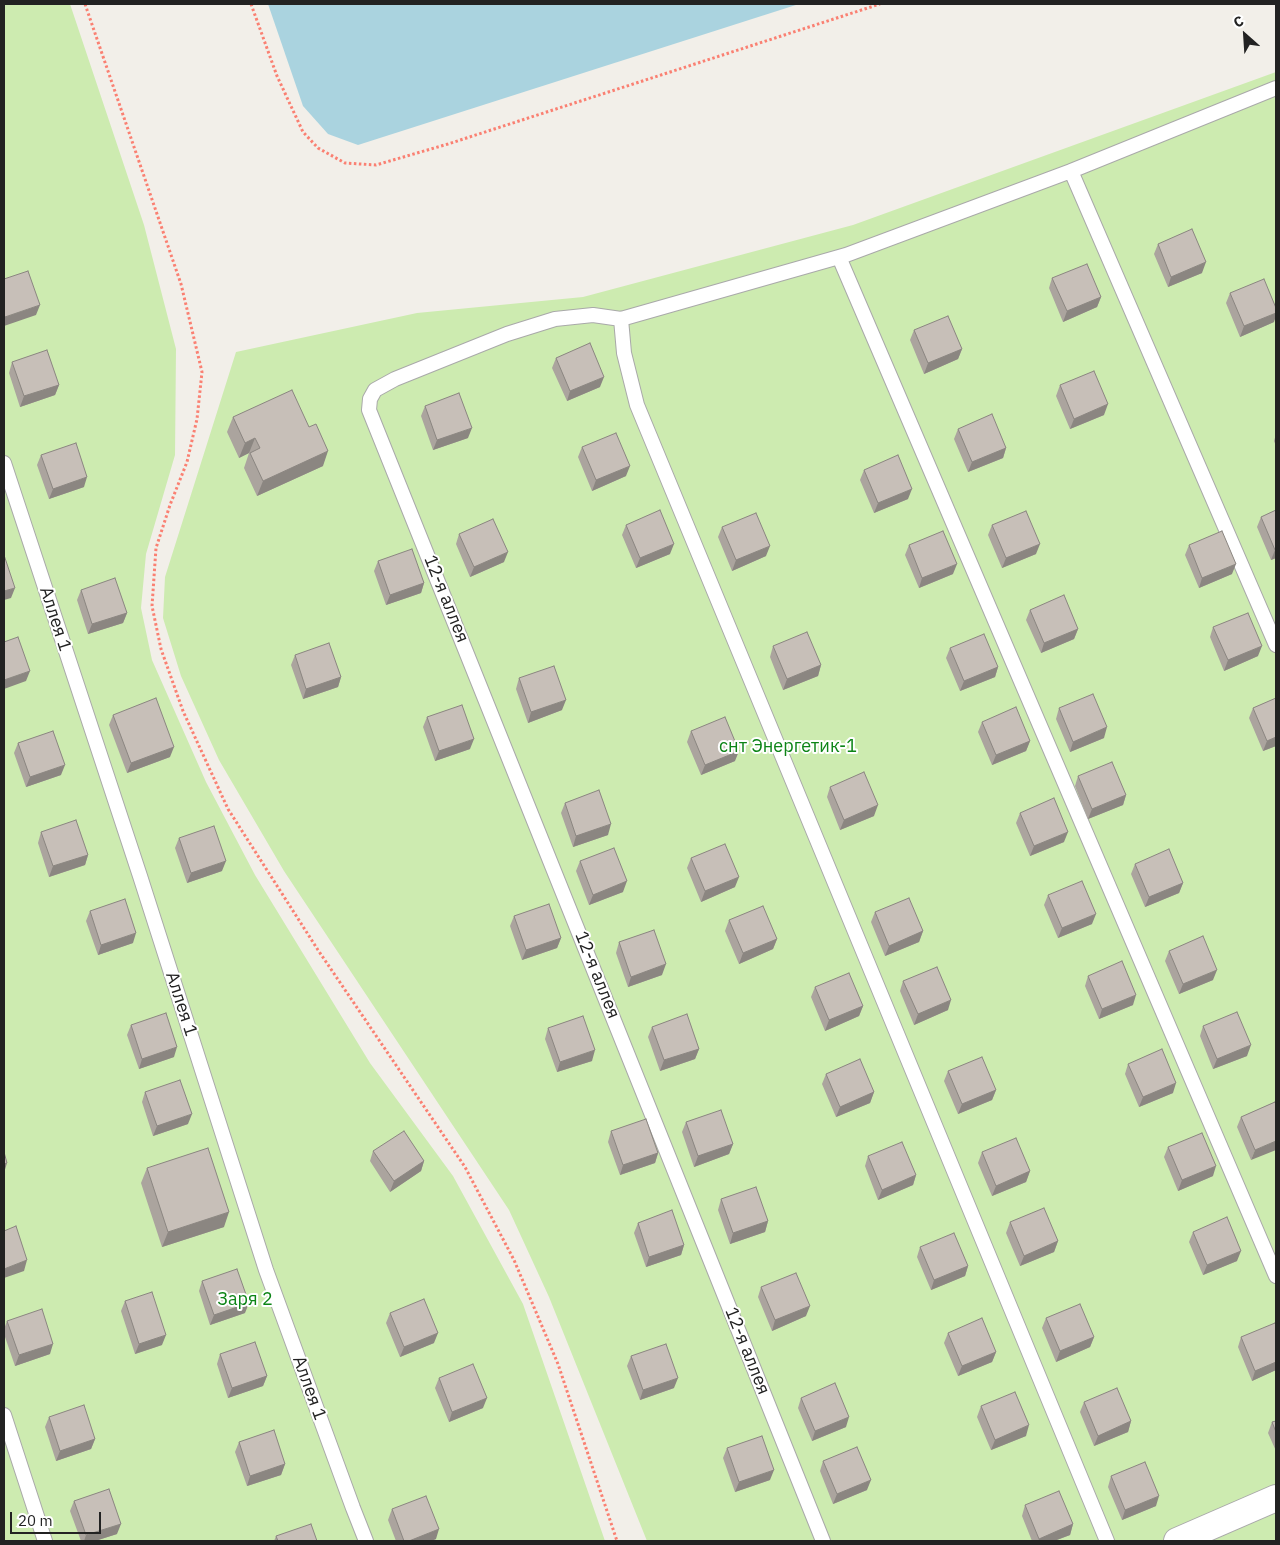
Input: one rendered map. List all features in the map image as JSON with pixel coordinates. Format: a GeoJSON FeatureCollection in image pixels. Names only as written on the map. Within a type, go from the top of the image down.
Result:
{"type":"FeatureCollection","features":[{"type":"Feature","properties":{"kind":"street"},"geometry":{"type":"LineString","coordinates":[[1176,1541],[1276,1498]]}},
{"type":"Feature","properties":{"kind":"lane"},"geometry":{"type":"LineString","coordinates":[[1107,1541],[637,405],[624,353],[621,320],[839,257],[1071,171],[1276,88]]}},
{"type":"Feature","properties":{"kind":"lane"},"geometry":{"type":"LineString","coordinates":[[1071,171],[1276,645]]}},
{"type":"Feature","properties":{"kind":"lane"},"geometry":{"type":"LineString","coordinates":[[839,257],[1276,1276]]}},
{"type":"Feature","properties":{"kind":"lane","name":"12-я аллея"},"geometry":{"type":"LineString","coordinates":[[621,320],[593,315],[555,318],[507,334],[395,379],[375,390],[370,398],[369,410],[823,1541]]}},
{"type":"Feature","properties":{"kind":"lane","name":"Аллея 1"},"geometry":{"type":"LineString","coordinates":[[4,463],[143,886],[266,1270],[366,1541]]}},
{"type":"Feature","properties":{"kind":"lane"},"geometry":{"type":"LineString","coordinates":[[4,1416],[45,1541]]}},
{"type":"Feature","properties":{"kind":"path"},"geometry":{"type":"LineString","coordinates":[[85,4],[181,284],[202,372],[197,419],[187,462],[156,548],[152,606],[161,649],[182,711],[228,808],[318,950],[465,1167],[514,1260],[558,1364],[617,1541]]}},
{"type":"Feature","properties":{"kind":"path"},"geometry":{"type":"LineString","coordinates":[[251,4],[277,76],[303,132],[318,148],[345,163],[376,165],[448,144],[880,4]]}},
{"type":"Feature","properties":{"kind":"green space","name":"Заря 2"},"geometry":{"type":"Polygon","coordinates":[[[4,4],[70,4],[144,225],[176,349],[175,455],[146,554],[141,608],[152,660],[206,782],[255,875],[370,1063],[453,1176],[523,1304],[605,1541],[4,1541],[4,4]]]}},
{"type":"Feature","properties":{"kind":"green space","name":"снт Энергетик-1"},"geometry":{"type":"Polygon","coordinates":[[[1276,72],[1276,1541],[647,1541],[549,1297],[509,1210],[284,871],[219,760],[181,676],[163,618],[165,577],[236,352],[417,313],[583,297],[853,225],[1276,72]]]}},
{"type":"Feature","properties":{"kind":"water"},"geometry":{"type":"Polygon","coordinates":[[[268,4],[799,4],[358,145],[328,134],[303,106],[268,4]]]}},
{"type":"Feature","properties":{"kind":"building"},"geometry":{"type":"Polygon","coordinates":[[[1192,229],[1206,262],[1171,277],[1158,244],[1192,229]]]}},
{"type":"Feature","properties":{"kind":"building"},"geometry":{"type":"Polygon","coordinates":[[[1087,264],[1101,297],[1067,311],[1052,278],[1087,264]]]}},
{"type":"Feature","properties":{"kind":"building"},"geometry":{"type":"Polygon","coordinates":[[[28,271],[40,305],[5,317],[4,279],[28,271]]]}},
{"type":"Feature","properties":{"kind":"building"},"geometry":{"type":"Polygon","coordinates":[[[1264,279],[1276,308],[1276,313],[1244,326],[1230,293],[1264,279]]]}},
{"type":"Feature","properties":{"kind":"building"},"geometry":{"type":"Polygon","coordinates":[[[948,316],[962,349],[928,363],[914,330],[948,316]]]}},
{"type":"Feature","properties":{"kind":"building"},"geometry":{"type":"Polygon","coordinates":[[[590,343],[604,377],[570,391],[556,358],[590,343]]]}},
{"type":"Feature","properties":{"kind":"building"},"geometry":{"type":"Polygon","coordinates":[[[47,350],[59,385],[24,396],[12,362],[47,350]]]}},
{"type":"Feature","properties":{"kind":"building"},"geometry":{"type":"Polygon","coordinates":[[[1094,371],[1108,404],[1074,419],[1060,385],[1094,371]]]}},
{"type":"Feature","properties":{"kind":"building"},"geometry":{"type":"Polygon","coordinates":[[[292,390],[309,427],[316,424],[328,451],[263,481],[250,453],[260,448],[255,438],[245,443],[233,417],[292,390]]]}},
{"type":"Feature","properties":{"kind":"building"},"geometry":{"type":"Polygon","coordinates":[[[459,393],[472,428],[437,440],[425,406],[459,393]]]}},
{"type":"Feature","properties":{"kind":"building"},"geometry":{"type":"Polygon","coordinates":[[[992,414],[1006,448],[972,462],[958,429],[992,414]]]}},
{"type":"Feature","properties":{"kind":"building"},"geometry":{"type":"Polygon","coordinates":[[[616,433],[630,466],[596,480],[582,447],[616,433]]]}},
{"type":"Feature","properties":{"kind":"building"},"geometry":{"type":"Polygon","coordinates":[[[76,443],[87,477],[53,489],[41,455],[76,443]]]}},
{"type":"Feature","properties":{"kind":"building"},"geometry":{"type":"Polygon","coordinates":[[[898,455],[912,489],[878,503],[864,470],[898,455]]]}},
{"type":"Feature","properties":{"kind":"building"},"geometry":{"type":"Polygon","coordinates":[[[660,510],[674,544],[640,558],[626,525],[660,510]]]}},
{"type":"Feature","properties":{"kind":"building"},"geometry":{"type":"Polygon","coordinates":[[[1276,510],[1276,550],[1275,550],[1261,517],[1276,510]]]}},
{"type":"Feature","properties":{"kind":"building"},"geometry":{"type":"Polygon","coordinates":[[[1026,511],[1040,544],[1006,558],[992,525],[1026,511]]]}},
{"type":"Feature","properties":{"kind":"building"},"geometry":{"type":"Polygon","coordinates":[[[756,513],[770,546],[736,560],[722,527],[756,513]]]}},
{"type":"Feature","properties":{"kind":"building"},"geometry":{"type":"Polygon","coordinates":[[[493,519],[508,552],[474,567],[459,534],[493,519]]]}},
{"type":"Feature","properties":{"kind":"building"},"geometry":{"type":"Polygon","coordinates":[[[943,531],[957,564],[922,578],[909,545],[943,531]]]}},
{"type":"Feature","properties":{"kind":"building"},"geometry":{"type":"Polygon","coordinates":[[[1222,531],[1236,564],[1202,578],[1189,545],[1222,531]]]}},
{"type":"Feature","properties":{"kind":"building"},"geometry":{"type":"Polygon","coordinates":[[[412,549],[424,583],[390,595],[378,561],[412,549]]]}},
{"type":"Feature","properties":{"kind":"building"},"geometry":{"type":"Polygon","coordinates":[[[4,555],[15,588],[4,591],[4,555]]]}},
{"type":"Feature","properties":{"kind":"building"},"geometry":{"type":"Polygon","coordinates":[[[115,578],[127,613],[92,624],[81,590],[115,578]]]}},
{"type":"Feature","properties":{"kind":"building"},"geometry":{"type":"Polygon","coordinates":[[[1064,595],[1078,629],[1044,643],[1030,610],[1064,595]]]}},
{"type":"Feature","properties":{"kind":"building"},"geometry":{"type":"Polygon","coordinates":[[[1248,613],[1262,646],[1228,660],[1213,627],[1248,613]]]}},
{"type":"Feature","properties":{"kind":"building"},"geometry":{"type":"Polygon","coordinates":[[[807,632],[821,665],[787,679],[773,646],[807,632]]]}},
{"type":"Feature","properties":{"kind":"building"},"geometry":{"type":"Polygon","coordinates":[[[984,634],[998,667],[964,681],[950,648],[984,634]]]}},
{"type":"Feature","properties":{"kind":"building"},"geometry":{"type":"Polygon","coordinates":[[[18,637],[30,671],[4,680],[4,642],[18,637]]]}},
{"type":"Feature","properties":{"kind":"building"},"geometry":{"type":"Polygon","coordinates":[[[329,643],[341,677],[306,689],[295,655],[329,643]]]}},
{"type":"Feature","properties":{"kind":"building"},"geometry":{"type":"Polygon","coordinates":[[[554,666],[566,700],[531,712],[519,678],[554,666]]]}},
{"type":"Feature","properties":{"kind":"building"},"geometry":{"type":"Polygon","coordinates":[[[1093,694],[1107,727],[1073,742],[1059,708],[1093,694]]]}},
{"type":"Feature","properties":{"kind":"building"},"geometry":{"type":"Polygon","coordinates":[[[156,698],[174,747],[131,763],[113,715],[156,698]]]}},
{"type":"Feature","properties":{"kind":"building"},"geometry":{"type":"Polygon","coordinates":[[[1276,698],[1276,737],[1267,741],[1253,708],[1276,698]]]}},
{"type":"Feature","properties":{"kind":"building"},"geometry":{"type":"Polygon","coordinates":[[[462,705],[474,739],[439,751],[427,717],[462,705]]]}},
{"type":"Feature","properties":{"kind":"building"},"geometry":{"type":"Polygon","coordinates":[[[1016,707],[1030,741],[996,755],[982,722],[1016,707]]]}},
{"type":"Feature","properties":{"kind":"building"},"geometry":{"type":"Polygon","coordinates":[[[725,717],[739,751],[705,765],[691,731],[725,717]]]}},
{"type":"Feature","properties":{"kind":"building"},"geometry":{"type":"Polygon","coordinates":[[[53,731],[65,765],[30,777],[18,743],[53,731]]]}},
{"type":"Feature","properties":{"kind":"building"},"geometry":{"type":"Polygon","coordinates":[[[1112,762],[1126,795],[1092,809],[1078,776],[1112,762]]]}},
{"type":"Feature","properties":{"kind":"building"},"geometry":{"type":"Polygon","coordinates":[[[864,772],[878,805],[844,820],[830,787],[864,772]]]}},
{"type":"Feature","properties":{"kind":"building"},"geometry":{"type":"Polygon","coordinates":[[[599,790],[611,824],[576,836],[565,803],[599,790]]]}},
{"type":"Feature","properties":{"kind":"building"},"geometry":{"type":"Polygon","coordinates":[[[1054,798],[1068,832],[1034,846],[1020,813],[1054,798]]]}},
{"type":"Feature","properties":{"kind":"building"},"geometry":{"type":"Polygon","coordinates":[[[76,820],[88,855],[53,866],[41,832],[76,820]]]}},
{"type":"Feature","properties":{"kind":"building"},"geometry":{"type":"Polygon","coordinates":[[[214,826],[226,861],[191,873],[179,838],[214,826]]]}},
{"type":"Feature","properties":{"kind":"building"},"geometry":{"type":"Polygon","coordinates":[[[725,844],[739,877],[705,891],[691,858],[725,844]]]}},
{"type":"Feature","properties":{"kind":"building"},"geometry":{"type":"Polygon","coordinates":[[[614,848],[627,881],[593,895],[580,861],[614,848]]]}},
{"type":"Feature","properties":{"kind":"building"},"geometry":{"type":"Polygon","coordinates":[[[1169,849],[1183,883],[1149,897],[1135,864],[1169,849]]]}},
{"type":"Feature","properties":{"kind":"building"},"geometry":{"type":"Polygon","coordinates":[[[1082,881],[1096,914],[1062,928],[1048,895],[1082,881]]]}},
{"type":"Feature","properties":{"kind":"building"},"geometry":{"type":"Polygon","coordinates":[[[909,898],[923,931],[889,946],[875,912],[909,898]]]}},
{"type":"Feature","properties":{"kind":"building"},"geometry":{"type":"Polygon","coordinates":[[[125,899],[136,933],[101,945],[90,911],[125,899]]]}},
{"type":"Feature","properties":{"kind":"building"},"geometry":{"type":"Polygon","coordinates":[[[549,904],[561,938],[526,950],[514,916],[549,904]]]}},
{"type":"Feature","properties":{"kind":"building"},"geometry":{"type":"Polygon","coordinates":[[[763,906],[777,939],[743,953],[729,920],[763,906]]]}},
{"type":"Feature","properties":{"kind":"building"},"geometry":{"type":"Polygon","coordinates":[[[654,930],[666,964],[631,977],[619,942],[654,930]]]}},
{"type":"Feature","properties":{"kind":"building"},"geometry":{"type":"Polygon","coordinates":[[[1203,936],[1217,970],[1183,984],[1169,951],[1203,936]]]}},
{"type":"Feature","properties":{"kind":"building"},"geometry":{"type":"Polygon","coordinates":[[[1122,961],[1136,995],[1102,1009],[1088,976],[1122,961]]]}},
{"type":"Feature","properties":{"kind":"building"},"geometry":{"type":"Polygon","coordinates":[[[937,967],[951,1000],[918,1014],[903,981],[937,967]]]}},
{"type":"Feature","properties":{"kind":"building"},"geometry":{"type":"Polygon","coordinates":[[[849,973],[863,1006],[829,1020],[815,987],[849,973]]]}},
{"type":"Feature","properties":{"kind":"building"},"geometry":{"type":"Polygon","coordinates":[[[1237,1012],[1251,1045],[1217,1059],[1203,1026],[1237,1012]]]}},
{"type":"Feature","properties":{"kind":"building"},"geometry":{"type":"Polygon","coordinates":[[[166,1013],[177,1047],[142,1059],[131,1025],[166,1013]]]}},
{"type":"Feature","properties":{"kind":"building"},"geometry":{"type":"Polygon","coordinates":[[[687,1014],[699,1049],[664,1060],[652,1027],[687,1014]]]}},
{"type":"Feature","properties":{"kind":"building"},"geometry":{"type":"Polygon","coordinates":[[[583,1016],[595,1050],[560,1062],[548,1028],[583,1016]]]}},
{"type":"Feature","properties":{"kind":"building"},"geometry":{"type":"Polygon","coordinates":[[[1162,1049],[1176,1083],[1143,1097],[1128,1064],[1162,1049]]]}},
{"type":"Feature","properties":{"kind":"building"},"geometry":{"type":"Polygon","coordinates":[[[982,1057],[996,1090],[962,1104],[948,1071],[982,1057]]]}},
{"type":"Feature","properties":{"kind":"building"},"geometry":{"type":"Polygon","coordinates":[[[860,1059],[874,1092],[840,1107],[826,1074],[860,1059]]]}},
{"type":"Feature","properties":{"kind":"building"},"geometry":{"type":"Polygon","coordinates":[[[180,1080],[192,1114],[157,1126],[145,1092],[180,1080]]]}},
{"type":"Feature","properties":{"kind":"building"},"geometry":{"type":"Polygon","coordinates":[[[1275,1102],[1276,1141],[1255,1150],[1241,1117],[1275,1102]]]}},
{"type":"Feature","properties":{"kind":"building"},"geometry":{"type":"Polygon","coordinates":[[[721,1110],[733,1144],[698,1156],[686,1122],[721,1110]]]}},
{"type":"Feature","properties":{"kind":"building"},"geometry":{"type":"Polygon","coordinates":[[[646,1119],[658,1153],[623,1165],[611,1131],[646,1119]]]}},
{"type":"Feature","properties":{"kind":"building"},"geometry":{"type":"Polygon","coordinates":[[[404,1131],[424,1161],[394,1181],[373,1151],[404,1131]]]}},
{"type":"Feature","properties":{"kind":"building"},"geometry":{"type":"Polygon","coordinates":[[[1202,1133],[1216,1166],[1182,1180],[1168,1147],[1202,1133]]]}},
{"type":"Feature","properties":{"kind":"building"},"geometry":{"type":"Polygon","coordinates":[[[1016,1138],[1030,1171],[996,1186],[982,1152],[1016,1138]]]}},
{"type":"Feature","properties":{"kind":"building"},"geometry":{"type":"Polygon","coordinates":[[[902,1142],[916,1175],[882,1190],[868,1156],[902,1142]]]}},
{"type":"Feature","properties":{"kind":"building"},"geometry":{"type":"Polygon","coordinates":[[[208,1148],[229,1212],[168,1232],[147,1168],[208,1148]]]}},
{"type":"Feature","properties":{"kind":"building"},"geometry":{"type":"Polygon","coordinates":[[[4,1152],[7,1163],[4,1164],[4,1152]]]}},
{"type":"Feature","properties":{"kind":"building"},"geometry":{"type":"Polygon","coordinates":[[[756,1187],[768,1221],[733,1233],[721,1199],[756,1187]]]}},
{"type":"Feature","properties":{"kind":"building"},"geometry":{"type":"Polygon","coordinates":[[[1044,1208],[1058,1241],[1024,1256],[1010,1222],[1044,1208]]]}},
{"type":"Feature","properties":{"kind":"building"},"geometry":{"type":"Polygon","coordinates":[[[672,1210],[684,1245],[649,1257],[638,1223],[672,1210]]]}},
{"type":"Feature","properties":{"kind":"building"},"geometry":{"type":"Polygon","coordinates":[[[1227,1217],[1241,1251],[1207,1265],[1193,1232],[1227,1217]]]}},
{"type":"Feature","properties":{"kind":"building"},"geometry":{"type":"Polygon","coordinates":[[[16,1226],[27,1260],[4,1269],[4,1231],[16,1226]]]}},
{"type":"Feature","properties":{"kind":"building"},"geometry":{"type":"Polygon","coordinates":[[[954,1233],[968,1266],[934,1280],[920,1247],[954,1233]]]}},
{"type":"Feature","properties":{"kind":"building"},"geometry":{"type":"Polygon","coordinates":[[[237,1269],[249,1303],[214,1315],[202,1281],[237,1269]]]}},
{"type":"Feature","properties":{"kind":"building"},"geometry":{"type":"Polygon","coordinates":[[[796,1273],[810,1306],[775,1320],[761,1287],[796,1273]]]}},
{"type":"Feature","properties":{"kind":"building"},"geometry":{"type":"Polygon","coordinates":[[[152,1292],[166,1335],[139,1344],[125,1301],[152,1292]]]}},
{"type":"Feature","properties":{"kind":"building"},"geometry":{"type":"Polygon","coordinates":[[[424,1299],[438,1333],[404,1347],[390,1313],[424,1299]]]}},
{"type":"Feature","properties":{"kind":"building"},"geometry":{"type":"Polygon","coordinates":[[[1080,1304],[1094,1337],[1060,1351],[1046,1318],[1080,1304]]]}},
{"type":"Feature","properties":{"kind":"building"},"geometry":{"type":"Polygon","coordinates":[[[42,1309],[53,1344],[19,1355],[7,1321],[42,1309]]]}},
{"type":"Feature","properties":{"kind":"building"},"geometry":{"type":"Polygon","coordinates":[[[982,1318],[996,1352],[962,1366],[948,1333],[982,1318]]]}},
{"type":"Feature","properties":{"kind":"building"},"geometry":{"type":"Polygon","coordinates":[[[1275,1323],[1276,1362],[1255,1371],[1241,1337],[1275,1323]]]}},
{"type":"Feature","properties":{"kind":"building"},"geometry":{"type":"Polygon","coordinates":[[[255,1342],[267,1376],[232,1388],[220,1354],[255,1342]]]}},
{"type":"Feature","properties":{"kind":"building"},"geometry":{"type":"Polygon","coordinates":[[[666,1344],[678,1378],[643,1390],[631,1356],[666,1344]]]}},
{"type":"Feature","properties":{"kind":"building"},"geometry":{"type":"Polygon","coordinates":[[[473,1364],[487,1398],[452,1412],[439,1378],[473,1364]]]}},
{"type":"Feature","properties":{"kind":"building"},"geometry":{"type":"Polygon","coordinates":[[[835,1383],[849,1417],[815,1431],[801,1398],[835,1383]]]}},
{"type":"Feature","properties":{"kind":"building"},"geometry":{"type":"Polygon","coordinates":[[[1117,1388],[1131,1421],[1098,1436],[1084,1402],[1117,1388]]]}},
{"type":"Feature","properties":{"kind":"building"},"geometry":{"type":"Polygon","coordinates":[[[1015,1392],[1029,1425],[995,1440],[981,1406],[1015,1392]]]}},
{"type":"Feature","properties":{"kind":"building"},"geometry":{"type":"Polygon","coordinates":[[[84,1405],[95,1439],[60,1451],[49,1417],[84,1405]]]}},
{"type":"Feature","properties":{"kind":"building"},"geometry":{"type":"Polygon","coordinates":[[[1276,1421],[1276,1432],[1272,1422],[1276,1421]]]}},
{"type":"Feature","properties":{"kind":"building"},"geometry":{"type":"Polygon","coordinates":[[[274,1430],[285,1464],[250,1476],[239,1442],[274,1430]]]}},
{"type":"Feature","properties":{"kind":"building"},"geometry":{"type":"Polygon","coordinates":[[[762,1436],[774,1470],[739,1482],[727,1448],[762,1436]]]}},
{"type":"Feature","properties":{"kind":"building"},"geometry":{"type":"Polygon","coordinates":[[[857,1447],[871,1480],[837,1494],[823,1461],[857,1447]]]}},
{"type":"Feature","properties":{"kind":"building"},"geometry":{"type":"Polygon","coordinates":[[[1145,1462],[1159,1496],[1125,1510],[1111,1476],[1145,1462]]]}},
{"type":"Feature","properties":{"kind":"building"},"geometry":{"type":"Polygon","coordinates":[[[109,1489],[121,1524],[86,1535],[74,1501],[109,1489]]]}},
{"type":"Feature","properties":{"kind":"building"},"geometry":{"type":"Polygon","coordinates":[[[1059,1491],[1073,1524],[1039,1539],[1025,1505],[1059,1491]]]}},
{"type":"Feature","properties":{"kind":"building"},"geometry":{"type":"Polygon","coordinates":[[[426,1496],[439,1529],[409,1541],[404,1541],[392,1509],[426,1496]]]}},
{"type":"Feature","properties":{"kind":"building"},"geometry":{"type":"Polygon","coordinates":[[[311,1524],[317,1541],[278,1541],[276,1536],[311,1524]]]}}]}
